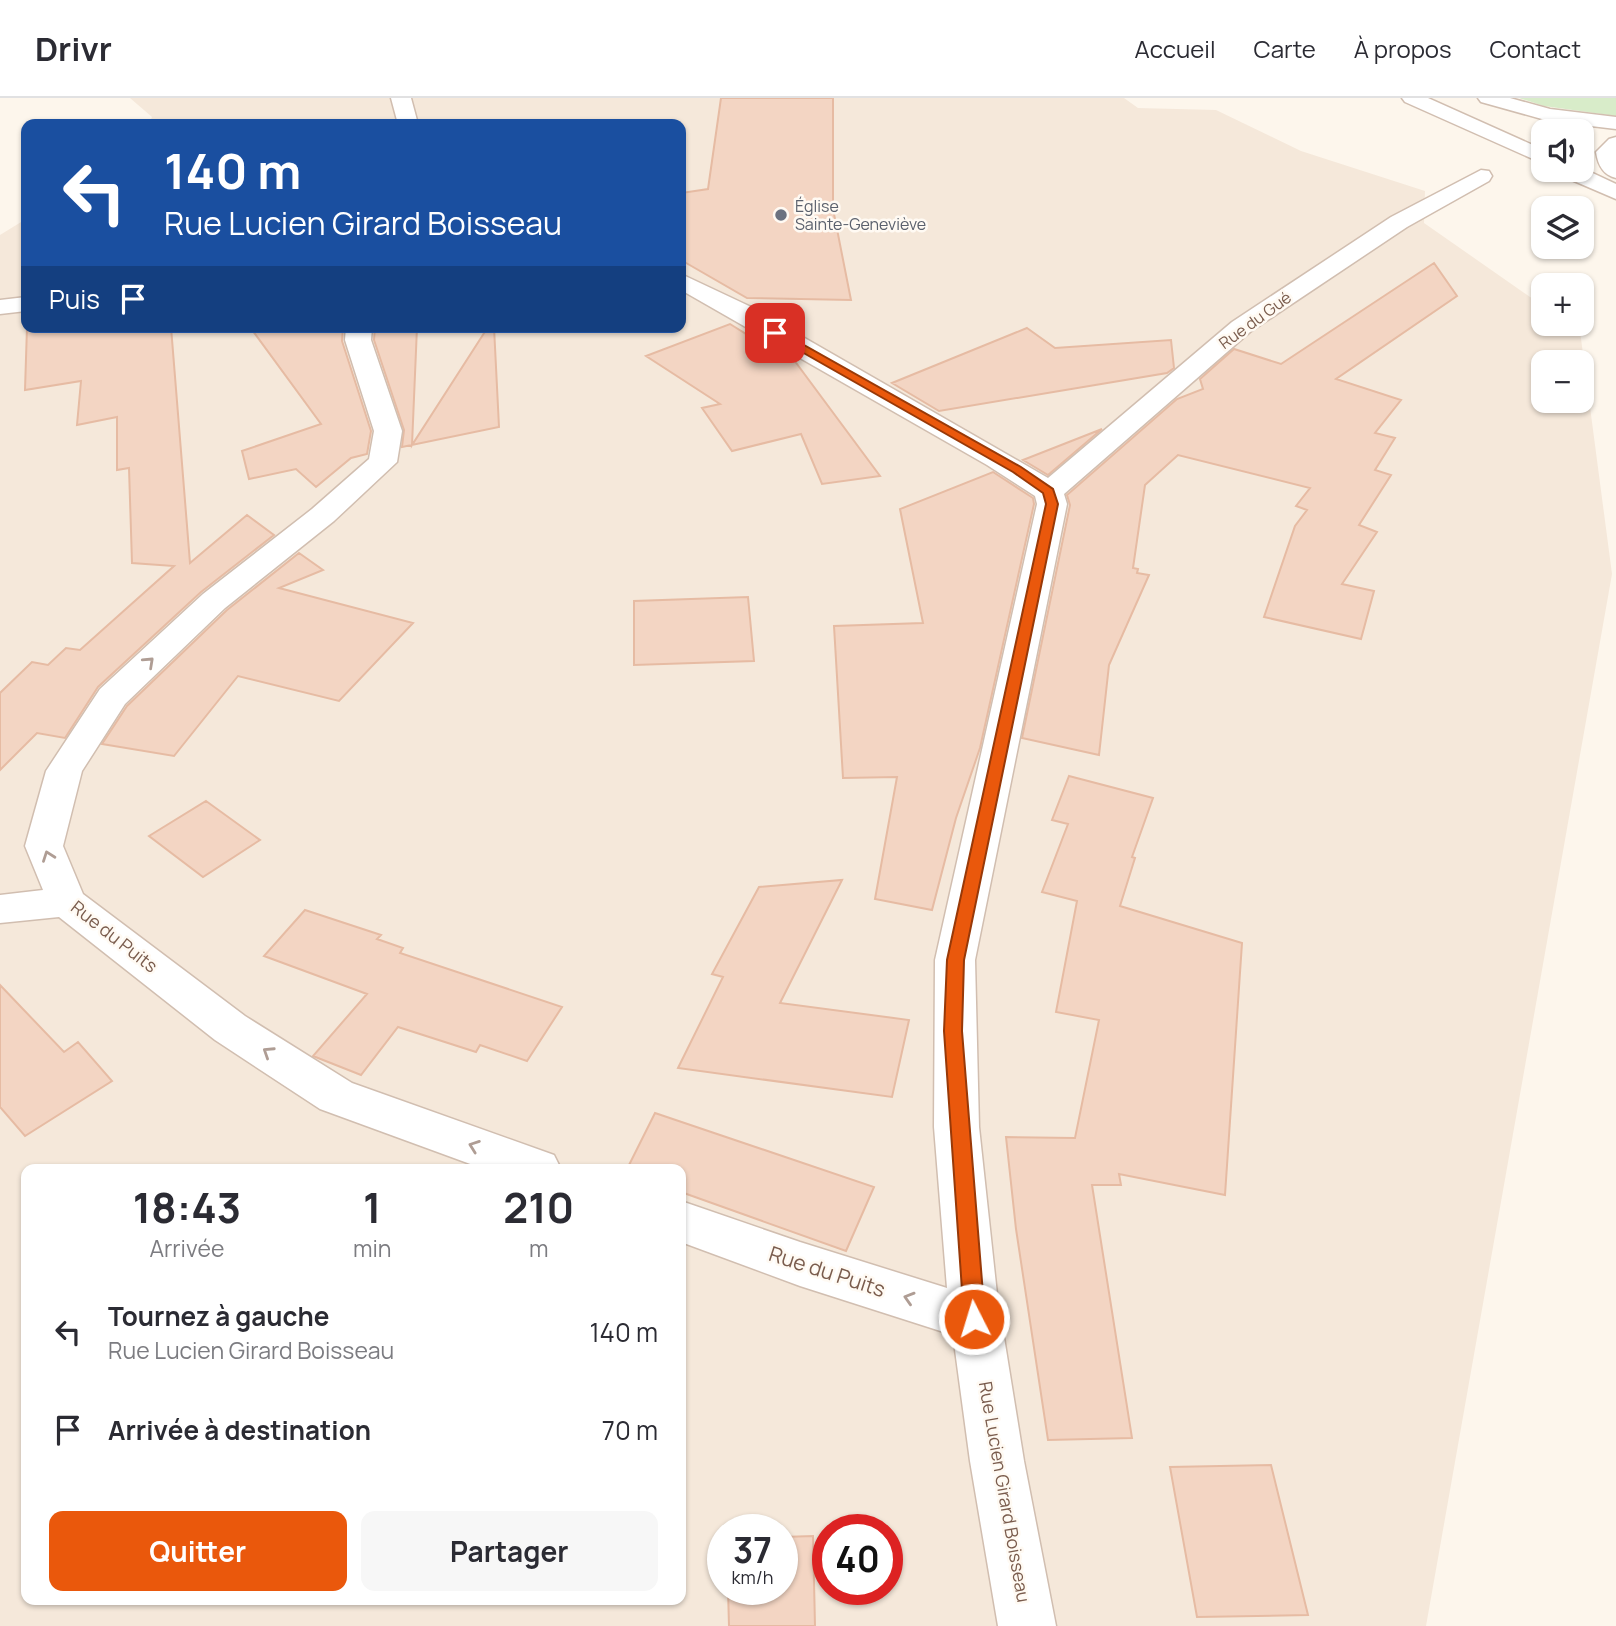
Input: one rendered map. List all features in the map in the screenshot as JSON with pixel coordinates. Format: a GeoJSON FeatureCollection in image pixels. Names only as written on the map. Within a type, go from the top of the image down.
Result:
{"type":"FeatureCollection","features":[{"type":"Feature","properties":{"kind":"street"},"geometry":{"type":"LineString","coordinates":[[401,98],[407,119]]}},
{"type":"Feature","properties":{"kind":"street"},"geometry":{"type":"LineString","coordinates":[[1412,98],[1531,152]]}},
{"type":"Feature","properties":{"kind":"street"},"geometry":{"type":"LineString","coordinates":[[1488,98],[1549,115],[1578,119]]}},
{"type":"Feature","properties":{"kind":"street"},"geometry":{"type":"LineString","coordinates":[[1594,121],[1616,124]]}},
{"type":"Feature","properties":{"kind":"street"},"geometry":{"type":"LineString","coordinates":[[1594,123],[1616,142],[1608,152],[1609,164],[1616,172]]}},
{"type":"Feature","properties":{"kind":"street","name":"Rue du Gué"},"geometry":{"type":"LineString","coordinates":[[1049,492],[1241,327],[1399,222],[1481,176]]}},
{"type":"Feature","properties":{"kind":"street"},"geometry":{"type":"LineString","coordinates":[[1594,182],[1616,192]]}},
{"type":"Feature","properties":{"kind":"street"},"geometry":{"type":"LineString","coordinates":[[686,283],[706,292],[834,368],[1017,470],[1049,492]]}},
{"type":"Feature","properties":{"kind":"street"},"geometry":{"type":"LineString","coordinates":[[0,307],[21,305]]}},
{"type":"Feature","properties":{"kind":"street","name":"Rue du Puits"},"geometry":{"type":"LineString","coordinates":[[359,333],[358,340],[388,431],[383,462],[323,515],[214,601],[112,697],[64,771],[44,846],[67,902],[230,1028],[337,1096],[524,1164]]}},
{"type":"Feature","properties":{"kind":"street","name":"Rue Lucien Girard Boisseau"},"geometry":{"type":"LineString","coordinates":[[1027,1626],[1007,1525],[974,1319],[953,1031],[956,960],[1052,504],[1049,492]]}},
{"type":"Feature","properties":{"kind":"street"},"geometry":{"type":"LineString","coordinates":[[0,909],[67,902]]}},
{"type":"Feature","properties":{"kind":"street","name":"Rue du Puits"},"geometry":{"type":"LineString","coordinates":[[686,1223],[800,1264],[974,1319]]}},
{"type":"Feature","properties":{"kind":"shaded area"},"geometry":{"type":"Polygon","coordinates":[[[130,98],[1124,98],[1138,108],[1216,110],[1301,151],[1425,191],[1424,223],[1531,298],[1531,336],[1581,336],[1583,350],[1531,350],[1531,413],[1591,413],[1612,574],[1426,1626],[0,1626],[0,235],[21,222],[21,333],[686,333],[686,119],[151,119],[130,98]]]}},
{"type":"Feature","properties":{"kind":"green space"},"geometry":{"type":"Polygon","coordinates":[[[1519,98],[1616,98],[1616,116],[1544,106],[1519,98]]]}},
{"type":"Feature","properties":{"kind":"building"},"geometry":{"type":"Polygon","coordinates":[[[721,98],[833,98],[833,209],[851,300],[747,298],[686,263],[686,192],[708,189],[721,98]]]}},
{"type":"Feature","properties":{"kind":"building"},"geometry":{"type":"Polygon","coordinates":[[[1434,263],[1457,296],[1336,379],[1401,400],[1375,433],[1395,438],[1375,470],[1391,475],[1359,525],[1377,532],[1342,584],[1374,591],[1361,639],[1264,617],[1295,526],[1307,510],[1296,506],[1310,488],[1178,455],[1145,485],[1133,568],[1138,569],[1137,573],[1149,575],[1109,665],[1099,755],[1022,738],[1070,505],[1067,495],[1177,399],[1203,389],[1200,379],[1234,349],[1281,364],[1434,263]]]}},
{"type":"Feature","properties":{"kind":"building"},"geometry":{"type":"Polygon","coordinates":[[[730,324],[770,349],[775,347],[791,356],[880,476],[822,484],[801,434],[732,451],[702,408],[720,404],[646,356],[730,324]]]}},
{"type":"Feature","properties":{"kind":"building"},"geometry":{"type":"Polygon","coordinates":[[[1027,328],[1055,348],[1171,340],[1174,368],[1167,373],[939,411],[892,383],[1027,328]]]}},
{"type":"Feature","properties":{"kind":"building"},"geometry":{"type":"Polygon","coordinates":[[[27,333],[171,333],[190,563],[247,515],[274,535],[201,592],[98,687],[65,738],[37,733],[0,770],[0,693],[32,662],[48,665],[66,648],[80,650],[174,566],[132,563],[129,468],[117,470],[117,417],[77,425],[81,381],[25,390],[27,333]]]}},
{"type":"Feature","properties":{"kind":"building"},"geometry":{"type":"Polygon","coordinates":[[[254,333],[343,333],[342,341],[371,431],[367,454],[351,458],[316,487],[296,469],[249,479],[242,451],[321,424],[254,333]]]}},
{"type":"Feature","properties":{"kind":"building"},"geometry":{"type":"Polygon","coordinates":[[[375,333],[417,333],[412,445],[402,447],[404,430],[374,340],[375,333]]]}},
{"type":"Feature","properties":{"kind":"building"},"geometry":{"type":"Polygon","coordinates":[[[484,333],[494,333],[499,427],[412,445],[484,333]]]}},
{"type":"Feature","properties":{"kind":"building"},"geometry":{"type":"Polygon","coordinates":[[[1102,429],[1048,475],[1023,460],[1102,429]]]}},
{"type":"Feature","properties":{"kind":"building"},"geometry":{"type":"Polygon","coordinates":[[[993,472],[1033,498],[1034,504],[980,748],[956,818],[932,910],[875,899],[897,777],[843,778],[834,626],[923,623],[900,509],[993,472]]]}},
{"type":"Feature","properties":{"kind":"building"},"geometry":{"type":"Polygon","coordinates":[[[299,553],[323,570],[279,588],[413,623],[339,701],[238,676],[174,756],[102,744],[127,706],[227,610],[299,553]]]}},
{"type":"Feature","properties":{"kind":"building"},"geometry":{"type":"Polygon","coordinates":[[[748,597],[754,661],[634,665],[634,601],[748,597]]]}},
{"type":"Feature","properties":{"kind":"building"},"geometry":{"type":"Polygon","coordinates":[[[1069,776],[1153,798],[1132,857],[1135,858],[1120,906],[1242,943],[1225,1195],[1119,1174],[1121,1185],[1092,1185],[1132,1438],[1048,1440],[1016,1229],[1006,1137],[1075,1138],[1099,1020],[1056,1012],[1077,901],[1042,892],[1068,824],[1052,820],[1069,776]]]}},
{"type":"Feature","properties":{"kind":"building"},"geometry":{"type":"Polygon","coordinates":[[[206,801],[260,840],[203,877],[149,836],[206,801]]]}},
{"type":"Feature","properties":{"kind":"building"},"geometry":{"type":"Polygon","coordinates":[[[842,880],[780,1003],[909,1020],[892,1097],[678,1068],[723,977],[712,974],[759,887],[842,880]]]}},
{"type":"Feature","properties":{"kind":"building"},"geometry":{"type":"Polygon","coordinates":[[[305,910],[381,935],[377,939],[403,948],[400,953],[562,1007],[527,1061],[480,1045],[476,1052],[398,1027],[361,1075],[313,1056],[367,994],[264,956],[305,910]]]}},
{"type":"Feature","properties":{"kind":"building"},"geometry":{"type":"Polygon","coordinates":[[[0,985],[64,1052],[78,1042],[112,1081],[25,1136],[0,1107],[0,985]]]}},
{"type":"Feature","properties":{"kind":"building"},"geometry":{"type":"Polygon","coordinates":[[[655,1113],[874,1187],[846,1251],[686,1194],[686,1164],[630,1164],[655,1113]]]}},
{"type":"Feature","properties":{"kind":"building"},"geometry":{"type":"Polygon","coordinates":[[[1271,1465],[1308,1615],[1197,1617],[1170,1467],[1271,1465]]]}},
{"type":"Feature","properties":{"kind":"building"},"geometry":{"type":"Polygon","coordinates":[[[798,1536],[812,1536],[812,1605],[815,1605],[815,1626],[729,1626],[728,1605],[798,1605],[798,1536]]]}},
{"type":"Feature","properties":{"kind":"place","name":"Église Sainte-Geneviève"},"geometry":{"type":"Point","coordinates":[781,215]}},
{"type":"Feature","properties":{"kind":"route"},"geometry":{"type":"LineString","coordinates":[[775,333],[1017,470],[1049,492],[1052,504],[956,960],[953,1031],[974,1319]]}}]}
